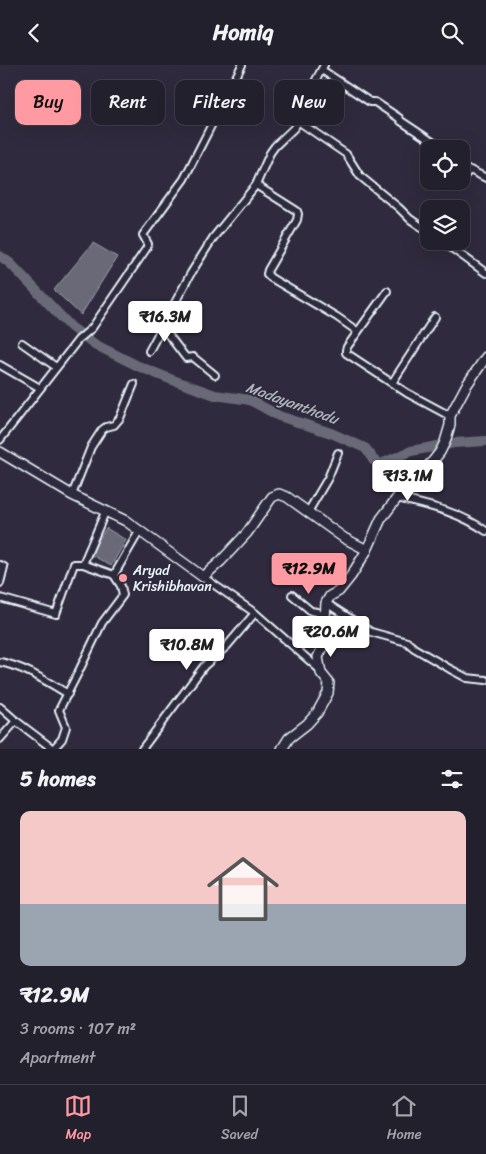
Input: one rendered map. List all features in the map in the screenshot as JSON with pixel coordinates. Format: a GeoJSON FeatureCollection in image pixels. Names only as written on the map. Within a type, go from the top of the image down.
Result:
{"type":"FeatureCollection","features":[{"type":"Feature","properties":{"kind":"main road"},"geometry":{"type":"LineString","coordinates":[[282,749],[289,738],[307,724],[317,713],[328,693],[329,683],[319,669],[318,657],[328,637],[330,628],[323,611],[330,597],[351,576],[367,549],[381,519],[404,489],[440,452],[450,425],[450,416],[466,386],[484,363]]}},
{"type":"Feature","properties":{"kind":"main road"},"geometry":{"type":"LineString","coordinates":[[0,453],[72,495],[126,521],[203,577],[247,533],[272,497],[279,495],[287,497],[344,537],[367,549]]}},
{"type":"Feature","properties":{"kind":"street"},"geometry":{"type":"LineString","coordinates":[[0,440],[78,340],[92,328],[146,249],[148,244],[143,235],[184,179],[242,65]]}},
{"type":"Feature","properties":{"kind":"street"},"geometry":{"type":"LineString","coordinates":[[316,80],[323,67],[370,102],[375,101],[430,140]]}},
{"type":"Feature","properties":{"kind":"street"},"geometry":{"type":"LineString","coordinates":[[149,351],[191,273],[213,238],[256,185],[275,146],[295,125]]}},
{"type":"Feature","properties":{"kind":"street"},"geometry":{"type":"LineString","coordinates":[[304,125],[346,154],[360,176],[420,226]]}},
{"type":"Feature","properties":{"kind":"street"},"geometry":{"type":"LineString","coordinates":[[470,170],[486,178]]}},
{"type":"Feature","properties":{"kind":"street"},"geometry":{"type":"LineString","coordinates":[[256,185],[297,211],[298,214],[297,220],[267,274],[270,278],[337,317],[357,331]]}},
{"type":"Feature","properties":{"kind":"street"},"geometry":{"type":"LineString","coordinates":[[454,250],[486,273]]}},
{"type":"Feature","properties":{"kind":"street"},"geometry":{"type":"LineString","coordinates":[[387,291],[346,347],[346,353],[407,393],[450,416]]}},
{"type":"Feature","properties":{"kind":"street"},"geometry":{"type":"LineString","coordinates":[[392,383],[435,317]]}},
{"type":"Feature","properties":{"kind":"street"},"geometry":{"type":"LineString","coordinates":[[163,325],[176,347],[186,358],[193,357],[216,375]]}},
{"type":"Feature","properties":{"kind":"street"},"geometry":{"type":"LineString","coordinates":[[22,343],[56,367]]}},
{"type":"Feature","properties":{"kind":"street"},"geometry":{"type":"LineString","coordinates":[[0,365],[40,388]]}},
{"type":"Feature","properties":{"kind":"street"},"geometry":{"type":"LineString","coordinates":[[72,495],[91,447],[102,429],[114,425],[120,418],[134,384]]}},
{"type":"Feature","properties":{"kind":"street"},"geometry":{"type":"LineString","coordinates":[[308,512],[328,478],[338,453]]}},
{"type":"Feature","properties":{"kind":"street"},"geometry":{"type":"LineString","coordinates":[[397,498],[434,506],[453,513],[472,521],[486,531]]}},
{"type":"Feature","properties":{"kind":"street"},"geometry":{"type":"LineString","coordinates":[[83,564],[106,510]]}},
{"type":"Feature","properties":{"kind":"street"},"geometry":{"type":"LineString","coordinates":[[114,575],[140,530]]}},
{"type":"Feature","properties":{"kind":"street"},"geometry":{"type":"LineString","coordinates":[[0,598],[56,614],[74,564],[83,564],[114,575],[121,586],[123,595],[102,623],[59,710],[66,727],[62,739],[54,749],[0,707]]}},
{"type":"Feature","properties":{"kind":"street"},"geometry":{"type":"LineString","coordinates":[[0,565],[4,567],[0,583]]}},
{"type":"Feature","properties":{"kind":"street"},"geometry":{"type":"LineString","coordinates":[[203,577],[255,613],[319,669]]}},
{"type":"Feature","properties":{"kind":"street"},"geometry":{"type":"LineString","coordinates":[[292,595],[311,611],[323,611],[371,632],[407,642],[450,669],[467,677],[486,680]]}},
{"type":"Feature","properties":{"kind":"street"},"geometry":{"type":"LineString","coordinates":[[142,749],[204,666],[227,645],[255,613]]}},
{"type":"Feature","properties":{"kind":"street"},"geometry":{"type":"LineString","coordinates":[[0,671],[1,662],[13,664],[68,694]]}},
{"type":"Feature","properties":{"kind":"street"},"geometry":{"type":"LineString","coordinates":[[0,739],[16,721]]}},
{"type":"Feature","properties":{"kind":"water"},"geometry":{"type":"Polygon","coordinates":[[[93,243],[117,257],[81,315],[54,290],[93,243]]]}},
{"type":"Feature","properties":{"kind":"water"},"geometry":{"type":"Polygon","coordinates":[[[106,528],[126,540],[111,566],[90,554],[106,528]]]}},
{"type":"Feature","properties":{"kind":"waterway","name":"Madayanthodu"},"geometry":{"type":"LineString","coordinates":[[0,256],[10,263],[71,327],[96,345],[138,366],[170,379],[215,395],[250,400],[279,416],[331,433],[365,448],[373,460],[381,464],[411,451],[454,443],[486,441]]}},
{"type":"Feature","properties":{"kind":"place","name":"Aryad Krishibhavan"},"geometry":{"type":"Point","coordinates":[123,578]}}]}
